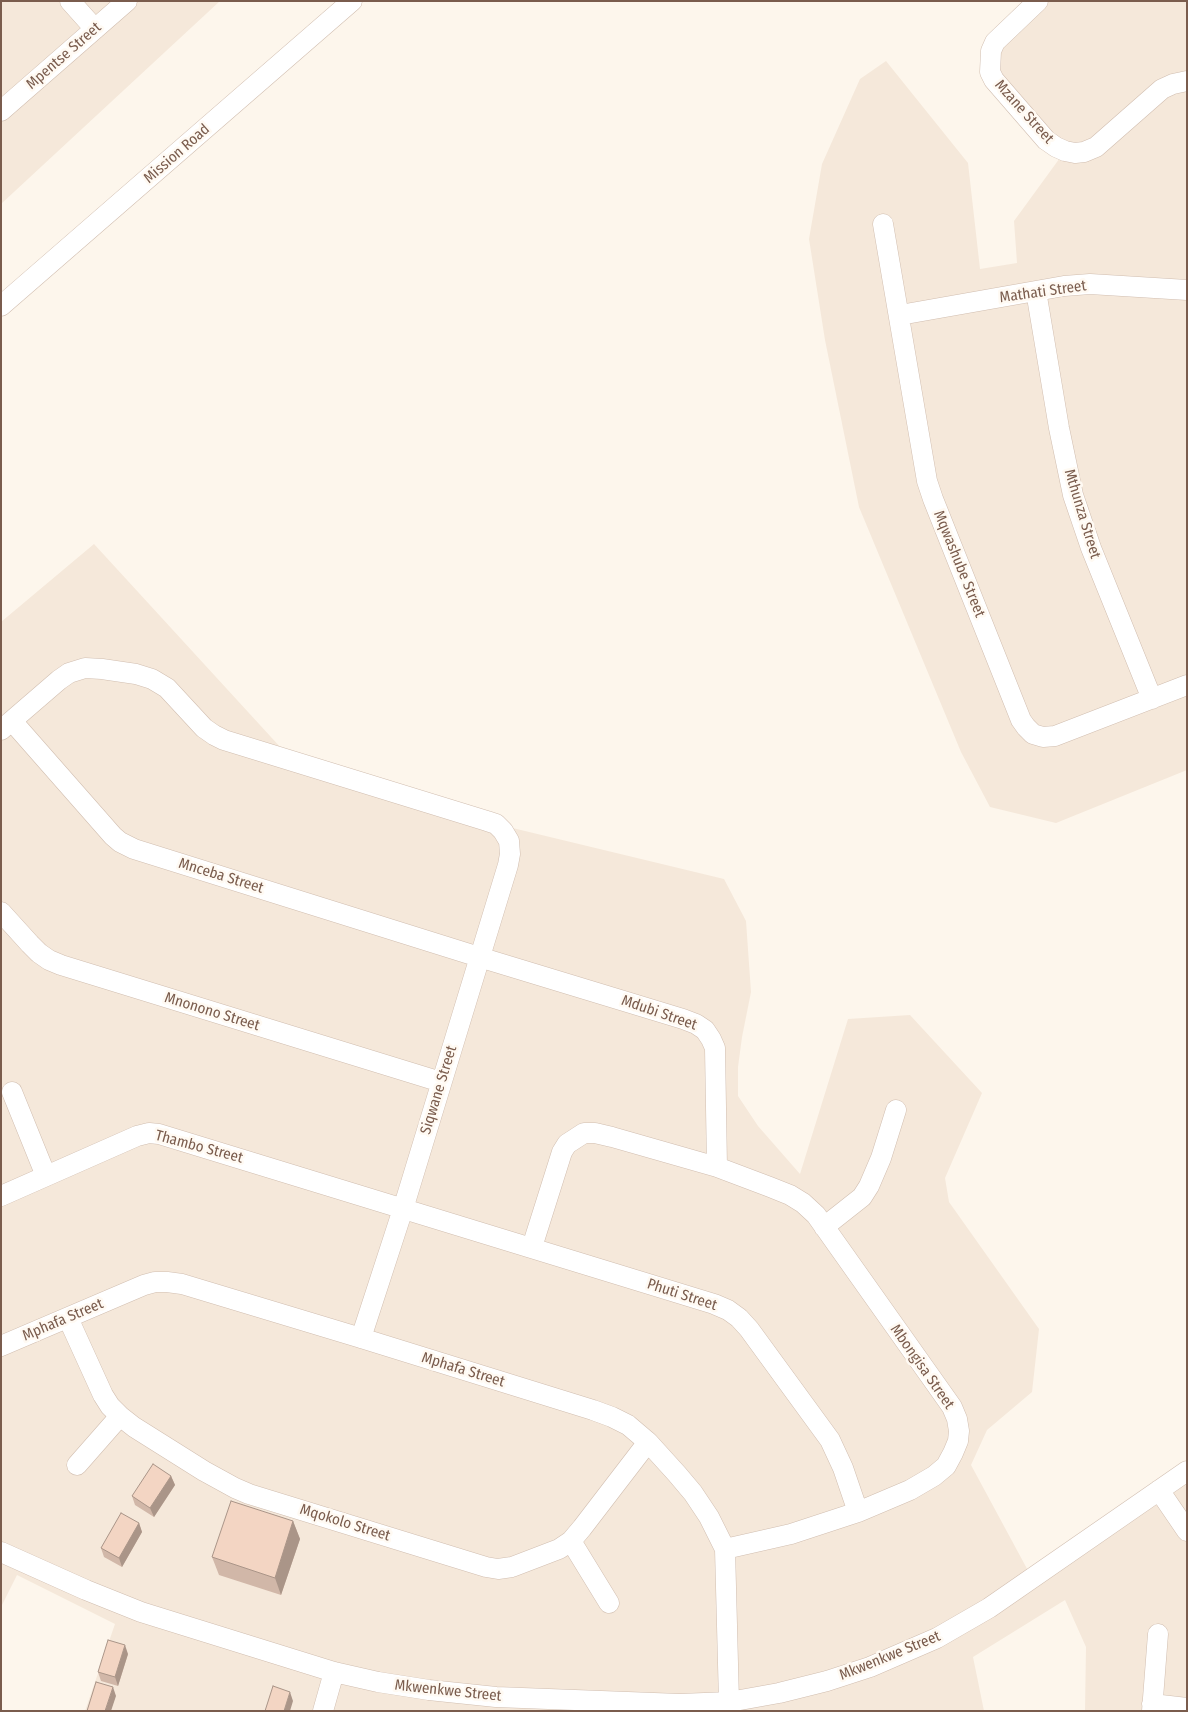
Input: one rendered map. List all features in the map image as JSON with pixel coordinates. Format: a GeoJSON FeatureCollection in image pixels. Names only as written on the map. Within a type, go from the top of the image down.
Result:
{"type":"FeatureCollection","features":[{"type":"Feature","properties":{"kind":"street"},"geometry":{"type":"LineString","coordinates":[[70,1],[95,29]]}},
{"type":"Feature","properties":{"kind":"street","name":"Mpentse Street"},"geometry":{"type":"LineString","coordinates":[[5,101],[127,1]]}},
{"type":"Feature","properties":{"kind":"street","name":"Mission Road"},"geometry":{"type":"LineString","coordinates":[[1,306],[352,1]]}},
{"type":"Feature","properties":{"kind":"street","name":"Mzane Street"},"geometry":{"type":"LineString","coordinates":[[1038,1],[995,42],[989,62],[990,72],[994,80],[1046,140],[1065,152],[1084,152],[1096,147],[1162,90],[1172,84],[1187,81]]}},
{"type":"Feature","properties":{"kind":"street","name":"Mqwashube Street"},"geometry":{"type":"LineString","coordinates":[[883,224],[924,463],[933,499],[1021,720],[1026,728],[1033,734],[1043,737],[1055,736],[1187,685]]}},
{"type":"Feature","properties":{"kind":"street","name":"Mathati Street"},"geometry":{"type":"LineString","coordinates":[[900,315],[1064,286],[1090,284],[1187,290]]}},
{"type":"Feature","properties":{"kind":"street","name":"Mthunza Street"},"geometry":{"type":"LineString","coordinates":[[1036,291],[1059,428],[1073,495],[1091,548],[1152,699]]}},
{"type":"Feature","properties":{"kind":"street","name":"Siqwane Street"},"geometry":{"type":"LineString","coordinates":[[6,725],[69,673],[85,668],[120,671],[152,679],[167,688],[204,728],[214,736],[496,824],[509,841],[510,854],[508,865],[403,1209],[361,1338]]}},
{"type":"Feature","properties":{"kind":"street","name":"Mnceba Street"},"geometry":{"type":"LineString","coordinates":[[6,725],[113,836],[134,849],[479,957]]}},
{"type":"Feature","properties":{"kind":"street","name":"Mnonono Street"},"geometry":{"type":"LineString","coordinates":[[1,912],[39,953],[61,965],[442,1082]]}},
{"type":"Feature","properties":{"kind":"street","name":"Mdubi Street"},"geometry":{"type":"LineString","coordinates":[[479,957],[683,1019],[705,1030],[714,1044],[717,1059],[717,1167]]}},
{"type":"Feature","properties":{"kind":"street"},"geometry":{"type":"LineString","coordinates":[[12,1092],[46,1176]]}},
{"type":"Feature","properties":{"kind":"street"},"geometry":{"type":"LineString","coordinates":[[824,1227],[862,1197],[870,1186],[896,1110]]}},
{"type":"Feature","properties":{"kind":"street","name":"Thambo Street"},"geometry":{"type":"LineString","coordinates":[[1,1196],[137,1136],[149,1133],[159,1134],[403,1209]]}},
{"type":"Feature","properties":{"kind":"street","name":"Mbongisa Street"},"geometry":{"type":"LineString","coordinates":[[532,1247],[562,1152],[567,1144],[584,1133],[595,1133],[612,1137],[717,1167],[790,1195],[809,1209],[824,1227],[952,1407],[957,1419],[958,1442],[946,1466],[934,1476],[910,1490],[858,1512],[791,1534],[724,1548]]}},
{"type":"Feature","properties":{"kind":"street","name":"Phuti Street"},"geometry":{"type":"LineString","coordinates":[[403,1209],[532,1247],[705,1301],[728,1310],[749,1329],[830,1440],[844,1468],[858,1512]]}},
{"type":"Feature","properties":{"kind":"street","name":"Mphafa Street"},"geometry":{"type":"LineString","coordinates":[[1,1346],[144,1285],[155,1282],[167,1282],[182,1284],[593,1410],[628,1426],[648,1442],[693,1493],[709,1517],[724,1548],[729,1702]]}},
{"type":"Feature","properties":{"kind":"street","name":"Mqokolo Street"},"geometry":{"type":"LineString","coordinates":[[68,1318],[103,1395],[120,1416],[204,1471],[235,1488],[498,1569],[512,1567],[559,1549],[571,1541],[648,1442]]}},
{"type":"Feature","properties":{"kind":"street"},"geometry":{"type":"LineString","coordinates":[[77,1465],[120,1416]]}},
{"type":"Feature","properties":{"kind":"street","name":"Mkwenkwe Street"},"geometry":{"type":"LineString","coordinates":[[1,1552],[141,1612],[334,1672],[378,1682],[496,1697],[680,1704],[729,1702],[780,1693],[835,1678],[870,1667],[937,1638],[989,1608],[1187,1471]]}},
{"type":"Feature","properties":{"kind":"street"},"geometry":{"type":"LineString","coordinates":[[1158,1490],[1187,1531]]}},
{"type":"Feature","properties":{"kind":"street"},"geometry":{"type":"LineString","coordinates":[[571,1541],[608,1603]]}},
{"type":"Feature","properties":{"kind":"street"},"geometry":{"type":"LineString","coordinates":[[1158,1634],[1152,1708],[1187,1708]]}},
{"type":"Feature","properties":{"kind":"street"},"geometry":{"type":"LineString","coordinates":[[323,1711],[334,1672]]}},
{"type":"Feature","properties":{"kind":"shaded area"},"geometry":{"type":"Polygon","coordinates":[[[1,1],[220,1],[1,204],[1,1]]]}},
{"type":"Feature","properties":{"kind":"shaded area"},"geometry":{"type":"Polygon","coordinates":[[[1038,1],[1187,1],[1187,770],[1056,823],[990,807],[961,752],[859,507],[825,340],[809,239],[822,164],[860,79],[886,61],[968,163],[980,269],[1017,263],[1014,221],[1065,151],[989,62],[1038,1]]]}},
{"type":"Feature","properties":{"kind":"shaded area"},"geometry":{"type":"Polygon","coordinates":[[[94,544],[293,761],[496,824],[724,879],[746,921],[751,992],[738,1067],[738,1096],[758,1126],[800,1174],[848,1019],[910,1015],[982,1093],[945,1178],[949,1202],[1039,1329],[1032,1392],[987,1430],[971,1465],[1032,1578],[1187,1471],[1187,1711],[1085,1711],[1086,1647],[1065,1600],[973,1657],[984,1711],[85,1711],[115,1624],[17,1575],[1,1607],[1,622],[94,544]]]}},
{"type":"Feature","properties":{"kind":"building"},"geometry":{"type":"Polygon","coordinates":[[[153,1464],[171,1476],[150,1508],[132,1496],[153,1464]]]}},
{"type":"Feature","properties":{"kind":"building"},"geometry":{"type":"Polygon","coordinates":[[[231,1501],[293,1521],[275,1578],[212,1557],[231,1501]]]}},
{"type":"Feature","properties":{"kind":"building"},"geometry":{"type":"Polygon","coordinates":[[[121,1513],[139,1523],[119,1558],[101,1548],[121,1513]]]}},
{"type":"Feature","properties":{"kind":"building"},"geometry":{"type":"Polygon","coordinates":[[[108,1640],[125,1645],[115,1677],[98,1672],[108,1640]]]}},
{"type":"Feature","properties":{"kind":"building"},"geometry":{"type":"Polygon","coordinates":[[[96,1682],[113,1687],[105,1711],[87,1711],[96,1682]]]}},
{"type":"Feature","properties":{"kind":"building"},"geometry":{"type":"Polygon","coordinates":[[[273,1686],[290,1692],[284,1711],[265,1711],[273,1686]]]}}]}
